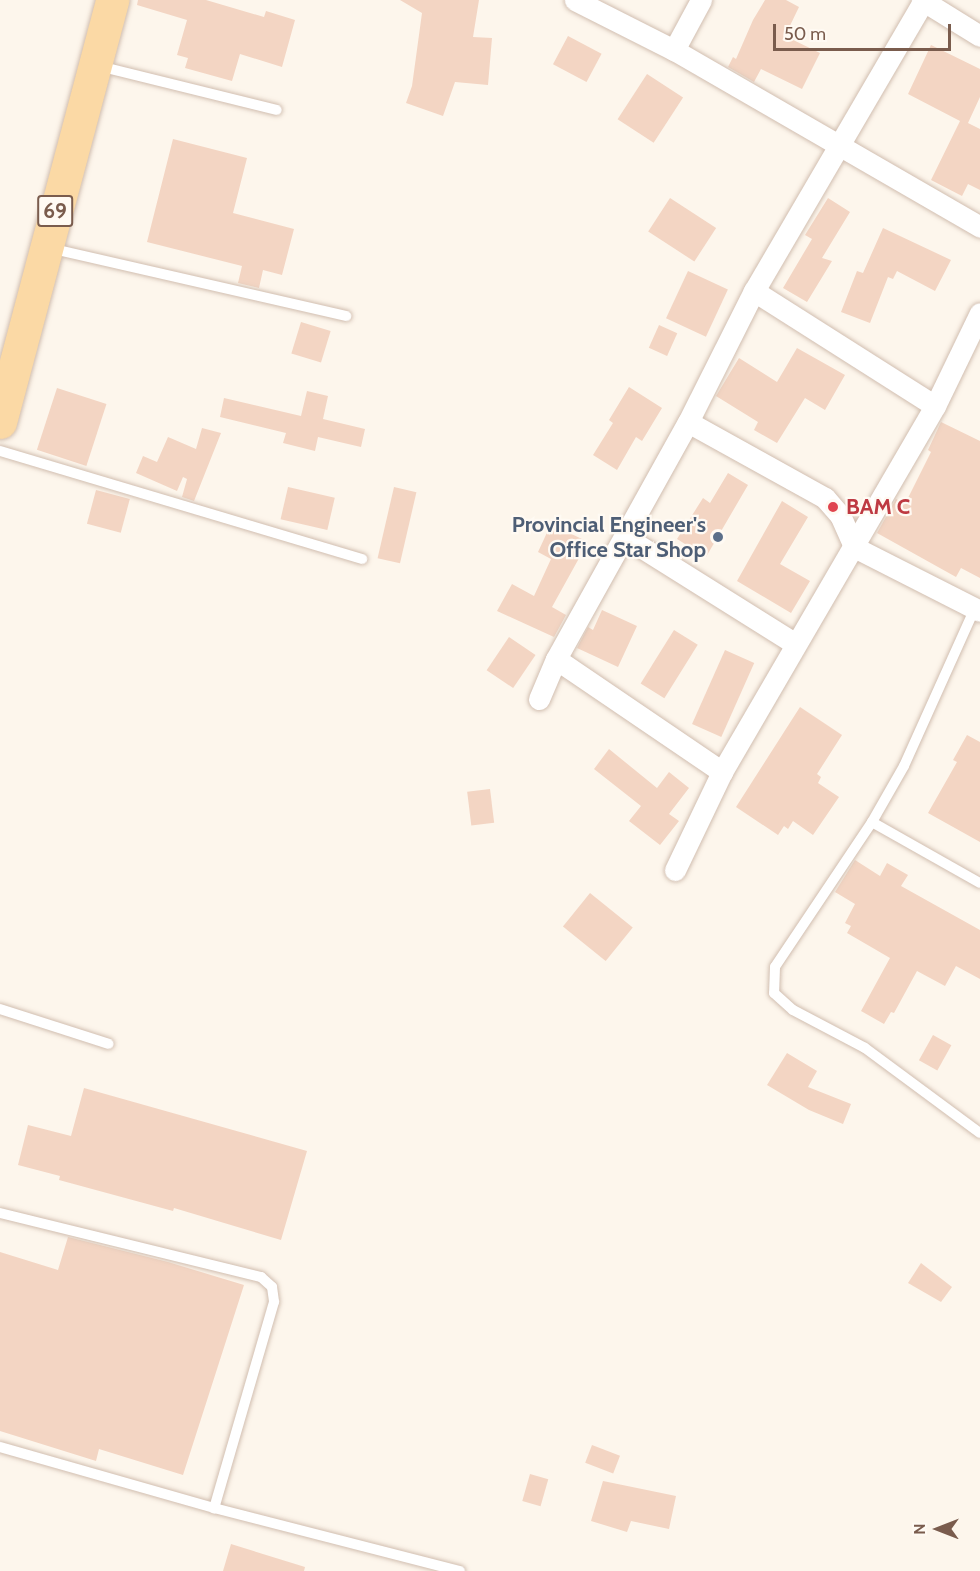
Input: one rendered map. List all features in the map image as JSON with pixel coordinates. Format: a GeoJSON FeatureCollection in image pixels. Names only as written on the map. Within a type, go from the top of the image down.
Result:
{"type":"FeatureCollection","features":[{"type":"Feature","properties":{"kind":"main road","name":"69"},"geometry":{"type":"LineString","coordinates":[[1,418],[112,0]]}},
{"type":"Feature","properties":{"kind":"street"},"geometry":{"type":"LineString","coordinates":[[575,0],[674,50],[980,227]]}},
{"type":"Feature","properties":{"kind":"street"},"geometry":{"type":"LineString","coordinates":[[674,50],[701,0]]}},
{"type":"Feature","properties":{"kind":"street"},"geometry":{"type":"LineString","coordinates":[[539,699],[556,659],[688,422],[754,291],[923,0],[980,36]]}},
{"type":"Feature","properties":{"kind":"street"},"geometry":{"type":"LineString","coordinates":[[754,291],[935,406]]}},
{"type":"Feature","properties":{"kind":"street"},"geometry":{"type":"LineString","coordinates":[[675,870],[722,772],[794,643],[854,547],[935,406],[980,313]]}},
{"type":"Feature","properties":{"kind":"street"},"geometry":{"type":"LineString","coordinates":[[688,422],[825,498],[840,515],[854,547],[978,606]]}},
{"type":"Feature","properties":{"kind":"street"},"geometry":{"type":"LineString","coordinates":[[625,537],[794,643]]}},
{"type":"Feature","properties":{"kind":"street"},"geometry":{"type":"LineString","coordinates":[[556,659],[722,772]]}},
{"type":"Feature","properties":{"kind":"lane"},"geometry":{"type":"LineString","coordinates":[[93,65],[277,110]]}},
{"type":"Feature","properties":{"kind":"lane"},"geometry":{"type":"LineString","coordinates":[[46,248],[346,316]]}},
{"type":"Feature","properties":{"kind":"lane"},"geometry":{"type":"LineString","coordinates":[[0,451],[362,559]]}},
{"type":"Feature","properties":{"kind":"lane"},"geometry":{"type":"LineString","coordinates":[[978,606],[904,766],[872,822],[775,967],[774,993],[793,1010],[864,1048],[980,1133]]}},
{"type":"Feature","properties":{"kind":"lane"},"geometry":{"type":"LineString","coordinates":[[872,822],[980,883]]}},
{"type":"Feature","properties":{"kind":"lane"},"geometry":{"type":"LineString","coordinates":[[0,1009],[109,1044]]}},
{"type":"Feature","properties":{"kind":"lane"},"geometry":{"type":"LineString","coordinates":[[0,1213],[261,1277],[272,1287],[274,1302],[214,1508]]}},
{"type":"Feature","properties":{"kind":"lane"},"geometry":{"type":"LineString","coordinates":[[0,1448],[214,1508],[460,1571]]}},
{"type":"Feature","properties":{"kind":"building"},"geometry":{"type":"Polygon","coordinates":[[[138,0],[206,0],[264,17],[266,11],[295,20],[282,67],[240,54],[232,81],[185,68],[188,58],[177,55],[187,20],[137,5],[138,0]]]}},
{"type":"Feature","properties":{"kind":"building"},"geometry":{"type":"Polygon","coordinates":[[[400,0],[479,0],[473,37],[492,38],[488,85],[455,82],[443,116],[406,103],[412,86],[422,13],[400,0]]]}},
{"type":"Feature","properties":{"kind":"building"},"geometry":{"type":"Polygon","coordinates":[[[765,0],[786,0],[799,7],[785,36],[820,53],[802,89],[761,69],[754,82],[728,67],[733,57],[736,59],[753,20],[765,0]]]}},
{"type":"Feature","properties":{"kind":"building"},"geometry":{"type":"Polygon","coordinates":[[[568,36],[602,54],[587,82],[553,64],[568,36]]]}},
{"type":"Feature","properties":{"kind":"building"},"geometry":{"type":"Polygon","coordinates":[[[931,45],[980,69],[980,97],[968,123],[980,129],[980,190],[968,184],[962,196],[931,180],[960,121],[908,94],[931,45]]]}},
{"type":"Feature","properties":{"kind":"building"},"geometry":{"type":"Polygon","coordinates":[[[647,74],[683,97],[654,143],[618,119],[647,74]]]}},
{"type":"Feature","properties":{"kind":"building"},"geometry":{"type":"Polygon","coordinates":[[[173,139],[247,158],[233,213],[294,229],[282,275],[263,270],[259,288],[238,283],[242,266],[147,242],[173,139]]]}},
{"type":"Feature","properties":{"kind":"building"},"geometry":{"type":"Polygon","coordinates":[[[670,198],[716,228],[694,262],[648,232],[670,198]]]}},
{"type":"Feature","properties":{"kind":"building"},"geometry":{"type":"Polygon","coordinates":[[[828,198],[850,212],[822,258],[832,261],[807,302],[783,288],[812,239],[805,235],[828,198]]]}},
{"type":"Feature","properties":{"kind":"building"},"geometry":{"type":"Polygon","coordinates":[[[883,228],[951,260],[935,291],[897,271],[893,279],[888,277],[870,323],[841,312],[857,271],[863,273],[883,228]]]}},
{"type":"Feature","properties":{"kind":"building"},"geometry":{"type":"Polygon","coordinates":[[[688,271],[728,290],[706,337],[666,318],[688,271]]]}},
{"type":"Feature","properties":{"kind":"building"},"geometry":{"type":"Polygon","coordinates":[[[301,322],[331,331],[321,363],[291,354],[301,322]]]}},
{"type":"Feature","properties":{"kind":"building"},"geometry":{"type":"Polygon","coordinates":[[[659,325],[677,333],[667,356],[649,348],[659,325]]]}},
{"type":"Feature","properties":{"kind":"building"},"geometry":{"type":"Polygon","coordinates":[[[797,348],[845,375],[825,410],[805,398],[777,443],[754,430],[758,422],[716,396],[739,358],[777,382],[797,348]]]}},
{"type":"Feature","properties":{"kind":"building"},"geometry":{"type":"Polygon","coordinates":[[[629,387],[662,408],[642,441],[636,437],[617,470],[593,455],[613,423],[609,420],[629,387]]]}},
{"type":"Feature","properties":{"kind":"building"},"geometry":{"type":"Polygon","coordinates":[[[57,388],[106,404],[86,466],[37,450],[57,388]]]}},
{"type":"Feature","properties":{"kind":"building"},"geometry":{"type":"Polygon","coordinates":[[[307,391],[328,396],[323,419],[365,429],[361,447],[318,437],[315,451],[283,443],[286,433],[220,417],[224,398],[301,416],[307,391]]]}},
{"type":"Feature","properties":{"kind":"building"},"geometry":{"type":"Polygon","coordinates":[[[941,422],[980,441],[980,578],[961,568],[956,577],[877,533],[896,499],[905,504],[931,452],[928,450],[941,422]]]}},
{"type":"Feature","properties":{"kind":"building"},"geometry":{"type":"Polygon","coordinates":[[[202,428],[221,433],[194,501],[182,497],[187,479],[183,477],[177,491],[136,473],[143,456],[157,462],[168,437],[196,449],[202,428]]]}},
{"type":"Feature","properties":{"kind":"building"},"geometry":{"type":"Polygon","coordinates":[[[728,473],[748,485],[706,557],[677,539],[703,498],[710,503],[728,473]]]}},
{"type":"Feature","properties":{"kind":"building"},"geometry":{"type":"Polygon","coordinates":[[[288,487],[335,498],[327,530],[281,519],[288,487]]]}},
{"type":"Feature","properties":{"kind":"building"},"geometry":{"type":"Polygon","coordinates":[[[394,487],[416,492],[400,563],[378,558],[394,487]]]}},
{"type":"Feature","properties":{"kind":"building"},"geometry":{"type":"Polygon","coordinates":[[[96,490],[130,499],[121,533],[87,524],[96,490]]]}},
{"type":"Feature","properties":{"kind":"building"},"geometry":{"type":"Polygon","coordinates":[[[782,501],[808,517],[780,564],[810,581],[791,613],[737,581],[782,501]]]}},
{"type":"Feature","properties":{"kind":"building"},"geometry":{"type":"Polygon","coordinates":[[[551,524],[588,542],[552,607],[566,615],[554,637],[497,611],[512,584],[534,596],[551,559],[538,552],[551,524]]]}},
{"type":"Feature","properties":{"kind":"building"},"geometry":{"type":"Polygon","coordinates":[[[602,610],[637,626],[618,667],[577,648],[588,627],[593,630],[602,610]]]}},
{"type":"Feature","properties":{"kind":"building"},"geometry":{"type":"Polygon","coordinates":[[[674,630],[698,645],[664,698],[641,683],[674,630]]]}},
{"type":"Feature","properties":{"kind":"building"},"geometry":{"type":"Polygon","coordinates":[[[509,637],[536,655],[513,688],[487,670],[509,637]]]}},
{"type":"Feature","properties":{"kind":"building"},"geometry":{"type":"Polygon","coordinates":[[[725,650],[754,663],[721,737],[692,724],[725,650]]]}},
{"type":"Feature","properties":{"kind":"building"},"geometry":{"type":"Polygon","coordinates":[[[800,707],[842,735],[817,774],[821,777],[818,783],[839,797],[813,835],[793,821],[788,829],[784,826],[778,835],[736,807],[800,707]]]}},
{"type":"Feature","properties":{"kind":"building"},"geometry":{"type":"Polygon","coordinates":[[[967,735],[980,742],[980,842],[928,813],[957,762],[953,760],[967,735]]]}},
{"type":"Feature","properties":{"kind":"building"},"geometry":{"type":"Polygon","coordinates":[[[609,749],[657,788],[669,772],[689,788],[669,814],[679,821],[660,845],[629,821],[641,806],[594,769],[609,749]]]}},
{"type":"Feature","properties":{"kind":"building"},"geometry":{"type":"Polygon","coordinates":[[[490,789],[494,823],[471,826],[467,792],[490,789]]]}},
{"type":"Feature","properties":{"kind":"building"},"geometry":{"type":"Polygon","coordinates":[[[855,860],[880,876],[887,863],[908,875],[901,886],[980,930],[980,979],[956,966],[945,986],[917,971],[894,1013],[891,1012],[884,1024],[861,1011],[890,958],[847,933],[851,926],[845,923],[855,904],[835,892],[855,860]]]}},
{"type":"Feature","properties":{"kind":"building"},"geometry":{"type":"Polygon","coordinates":[[[590,893],[633,928],[606,961],[563,926],[590,893]]]}},
{"type":"Feature","properties":{"kind":"building"},"geometry":{"type":"Polygon","coordinates":[[[933,1035],[951,1045],[937,1071],[919,1060],[933,1035]]]}},
{"type":"Feature","properties":{"kind":"building"},"geometry":{"type":"Polygon","coordinates":[[[787,1053],[817,1071],[808,1087],[851,1104],[843,1124],[809,1110],[767,1085],[787,1053]]]}},
{"type":"Feature","properties":{"kind":"building"},"geometry":{"type":"Polygon","coordinates":[[[84,1088],[307,1151],[281,1240],[174,1208],[173,1211],[59,1180],[60,1176],[18,1165],[28,1125],[71,1136],[84,1088]]]}},
{"type":"Feature","properties":{"kind":"building"},"geometry":{"type":"Polygon","coordinates":[[[68,1237],[168,1262],[244,1285],[183,1475],[99,1449],[96,1461],[0,1431],[0,1252],[58,1270],[68,1237]]]}},
{"type":"Feature","properties":{"kind":"building"},"geometry":{"type":"Polygon","coordinates":[[[921,1263],[952,1287],[941,1302],[908,1283],[921,1263]]]}},
{"type":"Feature","properties":{"kind":"building"},"geometry":{"type":"Polygon","coordinates":[[[592,1445],[620,1456],[613,1473],[585,1463],[592,1445]]]}},
{"type":"Feature","properties":{"kind":"building"},"geometry":{"type":"Polygon","coordinates":[[[530,1474],[548,1479],[541,1506],[522,1501],[530,1474]]]}},
{"type":"Feature","properties":{"kind":"building"},"geometry":{"type":"Polygon","coordinates":[[[603,1481],[676,1496],[669,1529],[631,1521],[627,1532],[591,1521],[603,1481]]]}},
{"type":"Feature","properties":{"kind":"building"},"geometry":{"type":"Polygon","coordinates":[[[231,1544],[305,1567],[304,1571],[223,1571],[231,1544]]]}},
{"type":"Feature","properties":{"kind":"place","name":"BAM C"},"geometry":{"type":"Point","coordinates":[833,507]}},
{"type":"Feature","properties":{"kind":"place","name":"Provincial Engineer's Office Star Shop"},"geometry":{"type":"Point","coordinates":[718,537]}}]}
